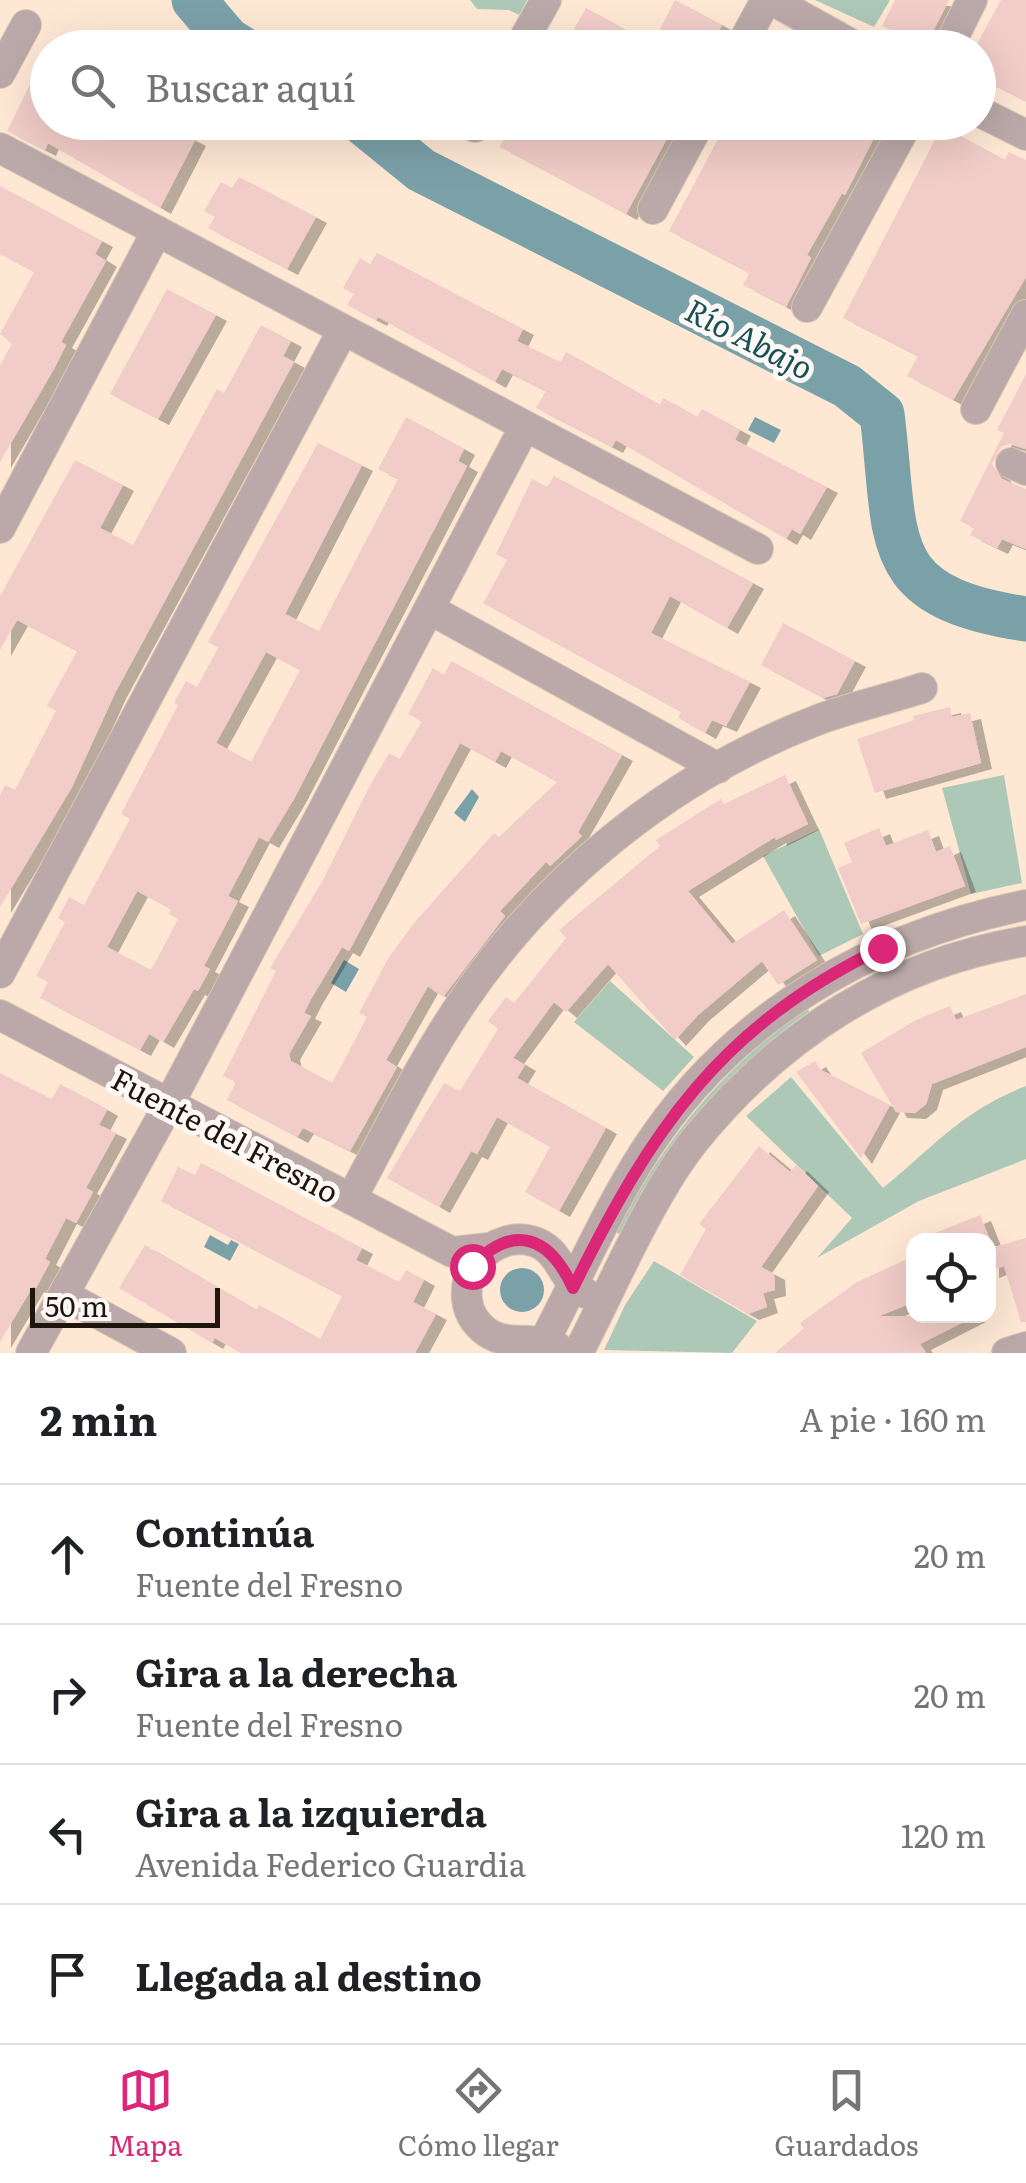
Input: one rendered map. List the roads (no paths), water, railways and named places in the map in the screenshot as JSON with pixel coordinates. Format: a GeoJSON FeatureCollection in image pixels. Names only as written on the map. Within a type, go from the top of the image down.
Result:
{"type":"FeatureCollection","features":[{"type":"Feature","properties":{"kind":"street"},"geometry":{"type":"LineString","coordinates":[[528,30],[546,0]]}},
{"type":"Feature","properties":{"kind":"street"},"geometry":{"type":"LineString","coordinates":[[751,30],[769,0],[825,30]]}},
{"type":"Feature","properties":{"kind":"street"},"geometry":{"type":"LineString","coordinates":[[957,30],[972,0]]}},
{"type":"Feature","properties":{"kind":"street"},"geometry":{"type":"LineString","coordinates":[[0,73],[26,25]]}},
{"type":"Feature","properties":{"kind":"street"},"geometry":{"type":"LineString","coordinates":[[996,121],[1026,136]]}},
{"type":"Feature","properties":{"kind":"street"},"geometry":{"type":"LineString","coordinates":[[653,209],[690,140]]}},
{"type":"Feature","properties":{"kind":"street"},"geometry":{"type":"LineString","coordinates":[[807,307],[898,140]]}},
{"type":"Feature","properties":{"kind":"street"},"geometry":{"type":"LineString","coordinates":[[0,148],[758,550]]}},
{"type":"Feature","properties":{"kind":"street"},"geometry":{"type":"LineString","coordinates":[[0,528],[157,232]]}},
{"type":"Feature","properties":{"kind":"street"},"geometry":{"type":"LineString","coordinates":[[976,410],[1026,315]]}},
{"type":"Feature","properties":{"kind":"street"},"geometry":{"type":"LineString","coordinates":[[0,973],[342,330]]}},
{"type":"Feature","properties":{"kind":"street"},"geometry":{"type":"LineString","coordinates":[[31,1353],[169,1104],[525,426]]}},
{"type":"Feature","properties":{"kind":"street"},"geometry":{"type":"LineString","coordinates":[[430,610],[718,768]]}},
{"type":"Feature","properties":{"kind":"street"},"geometry":{"type":"LineString","coordinates":[[352,1200],[464,1000],[567,877],[619,832],[718,768],[819,720],[922,688]]}},
{"type":"Feature","properties":{"kind":"street"},"geometry":{"type":"LineString","coordinates":[[604,1303],[573,1288],[562,1263],[532,1241],[508,1240],[490,1248],[452,1252],[471,1313],[486,1332],[515,1343],[550,1349],[573,1288],[612,1208],[670,1118],[702,1079],[783,1004],[845,966],[914,936],[1026,905]]}},
{"type":"Feature","properties":{"kind":"street"},"geometry":{"type":"LineString","coordinates":[[578,1353],[694,1141],[764,1070],[821,1020],[861,995],[923,966],[1026,941]]}},
{"type":"Feature","properties":{"kind":"street"},"geometry":{"type":"LineString","coordinates":[[845,966],[861,995]]}},
{"type":"Feature","properties":{"kind":"street","name":"Fuente del Fresno"},"geometry":{"type":"LineString","coordinates":[[0,1015],[452,1252]]}},
{"type":"Feature","properties":{"kind":"street"},"geometry":{"type":"LineString","coordinates":[[466,1288],[472,1266],[490,1248]]}},
{"type":"Feature","properties":{"kind":"street"},"geometry":{"type":"LineString","coordinates":[[64,1295],[172,1353]]}},
{"type":"Feature","properties":{"kind":"street"},"geometry":{"type":"LineString","coordinates":[[1006,1353],[1026,1347]]}},
{"type":"Feature","properties":{"kind":"water"},"geometry":{"type":"Polygon","coordinates":[[[755,417],[781,430],[774,443],[748,430],[755,417]]]}},
{"type":"Feature","properties":{"kind":"water"},"geometry":{"type":"Polygon","coordinates":[[[472,789],[479,797],[465,822],[454,813],[472,789]]]}},
{"type":"Feature","properties":{"kind":"water"},"geometry":{"type":"Polygon","coordinates":[[[344,960],[359,969],[346,992],[331,983],[344,960]]]}},
{"type":"Feature","properties":{"kind":"water"},"geometry":{"type":"Polygon","coordinates":[[[210,1235],[228,1245],[231,1240],[239,1244],[230,1261],[204,1247],[210,1235]]]}},
{"type":"Feature","properties":{"kind":"water"},"geometry":{"type":"Polygon","coordinates":[[[522,1268],[537,1275],[544,1290],[537,1305],[522,1312],[507,1305],[500,1290],[507,1275],[522,1268]]]}},
{"type":"Feature","properties":{"kind":"waterway","name":"Río Abajo"},"geometry":{"type":"LineString","coordinates":[[194,0],[220,30]]}},
{"type":"Feature","properties":{"kind":"waterway","name":"Río Abajo"},"geometry":{"type":"LineString","coordinates":[[384,140],[421,170],[847,386],[882,414],[895,529],[904,556],[919,578],[942,595],[977,609],[1026,619]]}}]}
